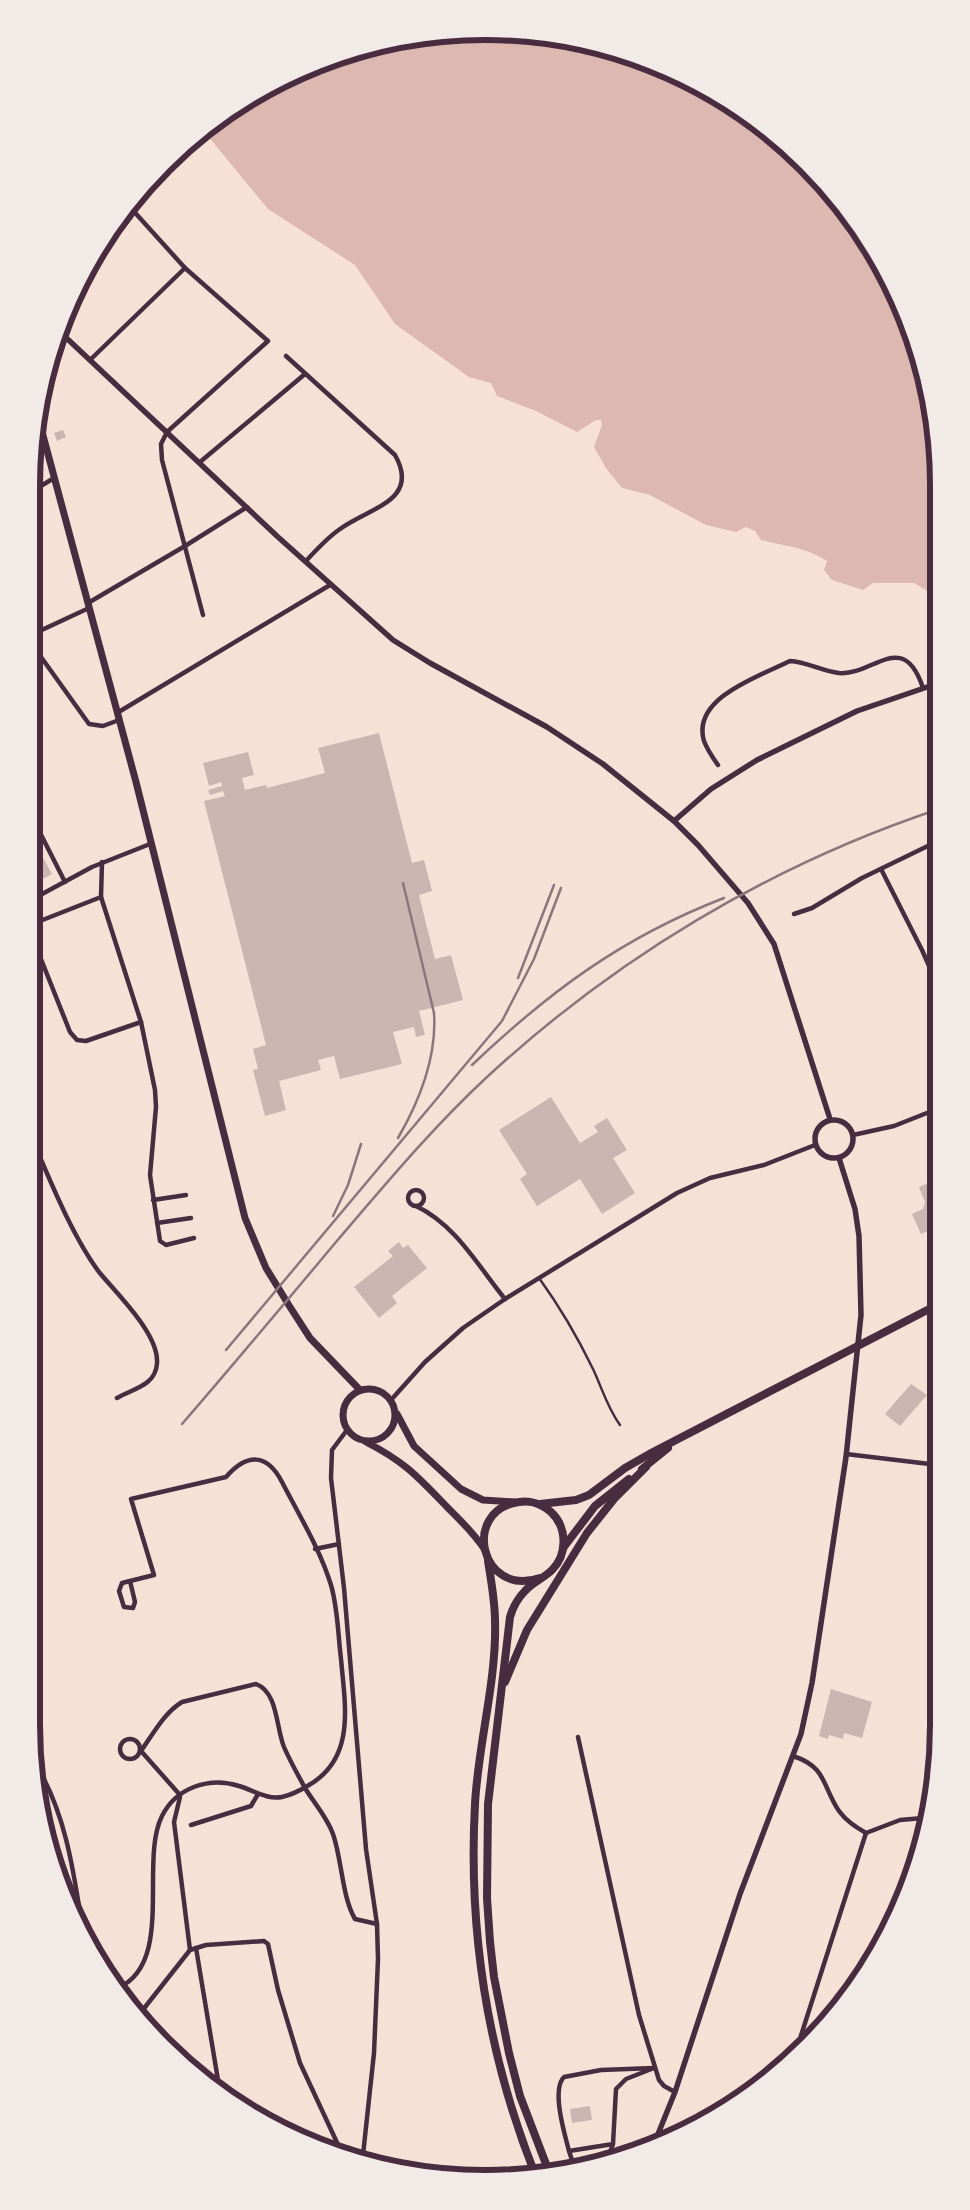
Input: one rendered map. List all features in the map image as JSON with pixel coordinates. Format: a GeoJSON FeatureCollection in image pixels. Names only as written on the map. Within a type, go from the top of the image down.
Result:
{"type":"FeatureCollection","features":[{"type":"Feature","properties":{"kind":"highway"},"geometry":{"type":"LineString","coordinates":[[532,2167],[507,2098],[487,2015],[474,1898],[475,1804],[495,1639],[494,1600],[484,1535],[490,1520],[500,1509],[515,1502],[538,1504],[576,1500],[588,1495],[625,1468],[762,1394],[930,1309]]}},
{"type":"Feature","properties":{"kind":"highway"},"geometry":{"type":"LineString","coordinates":[[546,2165],[520,2096],[509,2053],[494,1977],[489,1933],[488,1804],[510,1617],[519,1598],[540,1578],[553,1569],[564,1548],[595,1506],[678,1441]]}},
{"type":"Feature","properties":{"kind":"highway"},"geometry":{"type":"LineString","coordinates":[[502,1694],[527,1630],[587,1533],[614,1499],[646,1467]]}},
{"type":"Feature","properties":{"kind":"highway"},"geometry":{"type":"LineString","coordinates":[[538,1504],[556,1518],[563,1532],[564,1548]]}},
{"type":"Feature","properties":{"kind":"highway"},"geometry":{"type":"LineString","coordinates":[[486,1554],[496,1571],[510,1579],[525,1582],[540,1578]]}},
{"type":"Feature","properties":{"kind":"main road"},"geometry":{"type":"LineString","coordinates":[[43,436],[118,717],[245,1218],[266,1268],[310,1338],[360,1390]]}},
{"type":"Feature","properties":{"kind":"main road"},"geometry":{"type":"LineString","coordinates":[[486,1554],[470,1529],[418,1475],[404,1463],[347,1430],[343,1418],[345,1405],[349,1398],[360,1390],[377,1390],[391,1400],[407,1436],[414,1446],[461,1489],[483,1500],[515,1502]]}},
{"type":"Feature","properties":{"kind":"main road"},"geometry":{"type":"LineString","coordinates":[[364,1441],[376,1440],[387,1434],[394,1423],[395,1410]]}},
{"type":"Feature","properties":{"kind":"street"},"geometry":{"type":"LineString","coordinates":[[134,212],[185,268],[268,341],[167,432],[160,450],[203,615]]}},
{"type":"Feature","properties":{"kind":"street"},"geometry":{"type":"LineString","coordinates":[[90,360],[185,268]]}},
{"type":"Feature","properties":{"kind":"street"},"geometry":{"type":"LineString","coordinates":[[66,337],[330,585],[393,640],[573,744],[622,778],[674,821],[728,878],[768,932],[779,956],[830,1120]]}},
{"type":"Feature","properties":{"kind":"street"},"geometry":{"type":"LineString","coordinates":[[286,356],[395,455],[401,465],[401,487],[396,496],[340,528],[306,561]]}},
{"type":"Feature","properties":{"kind":"street"},"geometry":{"type":"LineString","coordinates":[[200,462],[305,374]]}},
{"type":"Feature","properties":{"kind":"street"},"geometry":{"type":"LineString","coordinates":[[40,487],[54,478]]}},
{"type":"Feature","properties":{"kind":"street"},"geometry":{"type":"LineString","coordinates":[[40,630],[89,605],[247,507]]}},
{"type":"Feature","properties":{"kind":"street"},"geometry":{"type":"LineString","coordinates":[[40,655],[89,724],[103,726],[330,585]]}},
{"type":"Feature","properties":{"kind":"street"},"geometry":{"type":"LineString","coordinates":[[718,765],[704,742],[702,728],[705,715],[712,704],[722,695],[790,661],[800,661],[838,673],[848,673],[878,661],[896,658],[914,668],[923,688]]}},
{"type":"Feature","properties":{"kind":"street"},"geometry":{"type":"LineString","coordinates":[[674,821],[718,783],[757,760],[857,711],[930,686]]}},
{"type":"Feature","properties":{"kind":"street"},"geometry":{"type":"LineString","coordinates":[[40,833],[65,882]]}},
{"type":"Feature","properties":{"kind":"street"},"geometry":{"type":"LineString","coordinates":[[40,895],[102,862],[150,844]]}},
{"type":"Feature","properties":{"kind":"street"},"geometry":{"type":"LineString","coordinates":[[794,914],[812,908],[881,869],[930,845]]}},
{"type":"Feature","properties":{"kind":"street"},"geometry":{"type":"LineString","coordinates":[[102,862],[101,897],[141,1022],[156,1098],[150,1170],[157,1223],[163,1243],[194,1238]]}},
{"type":"Feature","properties":{"kind":"street"},"geometry":{"type":"LineString","coordinates":[[881,869],[930,969]]}},
{"type":"Feature","properties":{"kind":"street"},"geometry":{"type":"LineString","coordinates":[[40,921],[101,897]]}},
{"type":"Feature","properties":{"kind":"street"},"geometry":{"type":"LineString","coordinates":[[40,957],[70,1032],[77,1040],[86,1041],[141,1022]]}},
{"type":"Feature","properties":{"kind":"street"},"geometry":{"type":"LineString","coordinates":[[853,1135],[894,1126],[930,1112]]}},
{"type":"Feature","properties":{"kind":"street"},"geometry":{"type":"LineString","coordinates":[[830,1120],[844,1122],[853,1135],[851,1147],[839,1158],[824,1156],[815,1145],[816,1130],[822,1123],[830,1120]]}},
{"type":"Feature","properties":{"kind":"street"},"geometry":{"type":"LineString","coordinates":[[391,1400],[437,1350],[505,1299],[686,1188],[710,1178],[773,1162],[815,1145]]}},
{"type":"Feature","properties":{"kind":"street"},"geometry":{"type":"LineString","coordinates":[[40,1155],[83,1244],[98,1270],[146,1332],[156,1351],[157,1366],[153,1377],[144,1386],[117,1398]]}},
{"type":"Feature","properties":{"kind":"street"},"geometry":{"type":"LineString","coordinates":[[658,2135],[675,2092],[740,1894],[801,1734],[812,1682],[846,1454],[857,1369],[861,1315],[858,1227],[855,1209],[839,1158]]}},
{"type":"Feature","properties":{"kind":"street"},"geometry":{"type":"LineString","coordinates":[[422,1206],[424,1199],[422,1192],[413,1190],[408,1199],[411,1204],[422,1206],[462,1242],[505,1299]]}},
{"type":"Feature","properties":{"kind":"street"},"geometry":{"type":"LineString","coordinates":[[153,1200],[186,1195]]}},
{"type":"Feature","properties":{"kind":"street"},"geometry":{"type":"LineString","coordinates":[[157,1223],[191,1218]]}},
{"type":"Feature","properties":{"kind":"street"},"geometry":{"type":"LineString","coordinates":[[347,1430],[337,1441],[332,1455],[331,1478],[344,1588],[366,1849],[377,1924],[378,1960],[374,2053],[362,2153]]}},
{"type":"Feature","properties":{"kind":"street"},"geometry":{"type":"LineString","coordinates":[[846,1454],[930,1464]]}},
{"type":"Feature","properties":{"kind":"street"},"geometry":{"type":"LineString","coordinates":[[124,1984],[133,1978],[140,1967],[149,1943],[157,1828],[164,1812],[180,1795],[190,1788],[215,1782],[229,1783],[258,1794],[280,1798],[305,1788],[325,1775],[334,1765],[344,1740],[346,1722],[331,1584],[277,1472],[268,1463],[261,1460],[247,1461],[236,1466],[226,1477],[132,1499],[154,1574],[122,1583],[119,1591],[124,1607],[128,1609],[133,1608],[135,1602],[130,1581]]}},
{"type":"Feature","properties":{"kind":"street"},"geometry":{"type":"LineString","coordinates":[[315,1549],[338,1544]]}},
{"type":"Feature","properties":{"kind":"street"},"geometry":{"type":"LineString","coordinates":[[180,1795],[141,1751],[140,1744],[134,1739],[124,1740],[120,1746],[122,1756],[128,1759],[135,1758],[141,1751],[168,1714],[182,1702],[256,1684],[271,1697],[285,1748],[305,1788],[332,1831],[341,1861],[349,1908],[355,1918],[377,1924]]}},
{"type":"Feature","properties":{"kind":"street"},"geometry":{"type":"LineString","coordinates":[[578,1737],[639,2015],[654,2068],[662,2084],[675,2092]]}},
{"type":"Feature","properties":{"kind":"street"},"geometry":{"type":"LineString","coordinates":[[793,1756],[807,1761],[817,1769],[840,1812],[850,1823],[866,1833]]}},
{"type":"Feature","properties":{"kind":"street"},"geometry":{"type":"LineString","coordinates":[[43,1778],[52,1793],[65,1833],[78,1904]]}},
{"type":"Feature","properties":{"kind":"street"},"geometry":{"type":"LineString","coordinates":[[191,1825],[251,1806],[258,1794]]}},
{"type":"Feature","properties":{"kind":"street"},"geometry":{"type":"LineString","coordinates":[[180,1795],[174,1822],[190,1950]]}},
{"type":"Feature","properties":{"kind":"street"},"geometry":{"type":"LineString","coordinates":[[866,1833],[900,1820],[920,1818]]}},
{"type":"Feature","properties":{"kind":"street"},"geometry":{"type":"LineString","coordinates":[[799,2041],[866,1833]]}},
{"type":"Feature","properties":{"kind":"street"},"geometry":{"type":"LineString","coordinates":[[143,2010],[190,1950],[260,1940],[268,1944],[278,1990],[300,2063],[338,2144]]}},
{"type":"Feature","properties":{"kind":"street"},"geometry":{"type":"LineString","coordinates":[[196,1948],[218,2081]]}},
{"type":"Feature","properties":{"kind":"street"},"geometry":{"type":"LineString","coordinates":[[610,2152],[613,2144],[616,2089],[626,2078],[654,2068]]}},
{"type":"Feature","properties":{"kind":"street"},"geometry":{"type":"LineString","coordinates":[[573,2161],[558,2097],[559,2084],[564,2077],[601,2070],[654,2068]]}},
{"type":"Feature","properties":{"kind":"street"},"geometry":{"type":"LineString","coordinates":[[570,2151],[613,2144]]}},
{"type":"Feature","properties":{"kind":"lane"},"geometry":{"type":"LineString","coordinates":[[539,1278],[573,1328],[610,1412],[620,1425]]}},
{"type":"Feature","properties":{"kind":"shaded area"},"geometry":{"type":"Polygon","coordinates":[[[456,41],[514,41],[543,44],[600,55],[628,64],[682,86],[708,100],[756,132],[800,170],[838,214],[855,238],[884,288],[896,315],[915,370],[926,427],[930,485],[930,592],[914,583],[873,583],[863,590],[832,580],[824,570],[827,561],[819,556],[761,540],[755,531],[746,527],[736,532],[706,525],[650,495],[622,488],[606,468],[594,447],[602,425],[601,420],[596,420],[577,432],[536,411],[497,396],[491,383],[469,377],[395,324],[355,265],[268,209],[208,137],[238,115],[288,86],[315,74],[370,55],[427,44],[456,41]]]}},
{"type":"Feature","properties":{"kind":"building"},"geometry":{"type":"Polygon","coordinates":[[[63,430],[66,437],[57,441],[54,433],[63,430]]]}},
{"type":"Feature","properties":{"kind":"building"},"geometry":{"type":"Polygon","coordinates":[[[379,733],[412,863],[424,860],[432,891],[419,895],[435,959],[451,955],[463,1000],[419,1011],[425,1035],[416,1037],[414,1027],[393,1032],[402,1064],[340,1079],[334,1056],[318,1060],[321,1070],[279,1081],[286,1110],[265,1116],[253,1070],[258,1069],[253,1049],[266,1045],[204,801],[225,796],[223,791],[210,795],[208,790],[222,786],[221,782],[209,786],[203,763],[248,752],[254,775],[242,778],[245,790],[266,785],[267,788],[325,773],[318,748],[379,733]]]}},
{"type":"Feature","properties":{"kind":"building"},"geometry":{"type":"Polygon","coordinates":[[[40,852],[52,874],[40,880],[40,852]]]}},
{"type":"Feature","properties":{"kind":"building"},"geometry":{"type":"Polygon","coordinates":[[[551,1097],[580,1143],[598,1132],[594,1126],[607,1118],[627,1150],[613,1158],[635,1193],[602,1214],[580,1179],[537,1206],[520,1179],[527,1174],[499,1130],[551,1097]]]}},
{"type":"Feature","properties":{"kind":"building"},"geometry":{"type":"Polygon","coordinates":[[[930,1182],[930,1230],[921,1234],[912,1214],[923,1209],[925,1202],[919,1187],[930,1182]]]}},
{"type":"Feature","properties":{"kind":"building"},"geometry":{"type":"Polygon","coordinates":[[[399,1242],[403,1248],[408,1245],[427,1268],[392,1296],[397,1303],[379,1318],[354,1287],[393,1256],[388,1251],[399,1242]]]}},
{"type":"Feature","properties":{"kind":"building"},"geometry":{"type":"Polygon","coordinates":[[[911,1384],[927,1395],[900,1426],[885,1414],[911,1384]]]}},
{"type":"Feature","properties":{"kind":"building"},"geometry":{"type":"Polygon","coordinates":[[[831,1689],[872,1702],[862,1738],[844,1733],[843,1739],[829,1735],[828,1739],[819,1736],[831,1689]]]}},
{"type":"Feature","properties":{"kind":"building"},"geometry":{"type":"Polygon","coordinates":[[[590,2106],[592,2120],[572,2123],[570,2109],[590,2106]]]}},
{"type":"Feature","properties":{"kind":"railway"},"geometry":{"type":"LineString","coordinates":[[182,1424],[372,1200],[428,1137],[467,1096],[536,1034],[588,993],[642,955],[697,920],[755,888],[814,859],[874,833],[930,812]]}},
{"type":"Feature","properties":{"kind":"railway"},"geometry":{"type":"LineString","coordinates":[[398,1138],[413,1109],[425,1078],[433,1046],[434,1029],[434,1013],[403,883]]}},
{"type":"Feature","properties":{"kind":"railway"},"geometry":{"type":"LineString","coordinates":[[518,978],[554,885]]}},
{"type":"Feature","properties":{"kind":"railway"},"geometry":{"type":"LineString","coordinates":[[226,1350],[502,1021],[534,959],[561,888]]}},
{"type":"Feature","properties":{"kind":"railway"},"geometry":{"type":"LineString","coordinates":[[472,1065],[530,1013],[589,968],[653,930],[687,913],[724,898]]}},
{"type":"Feature","properties":{"kind":"railway"},"geometry":{"type":"LineString","coordinates":[[333,1216],[348,1185],[361,1144]]}}]}
